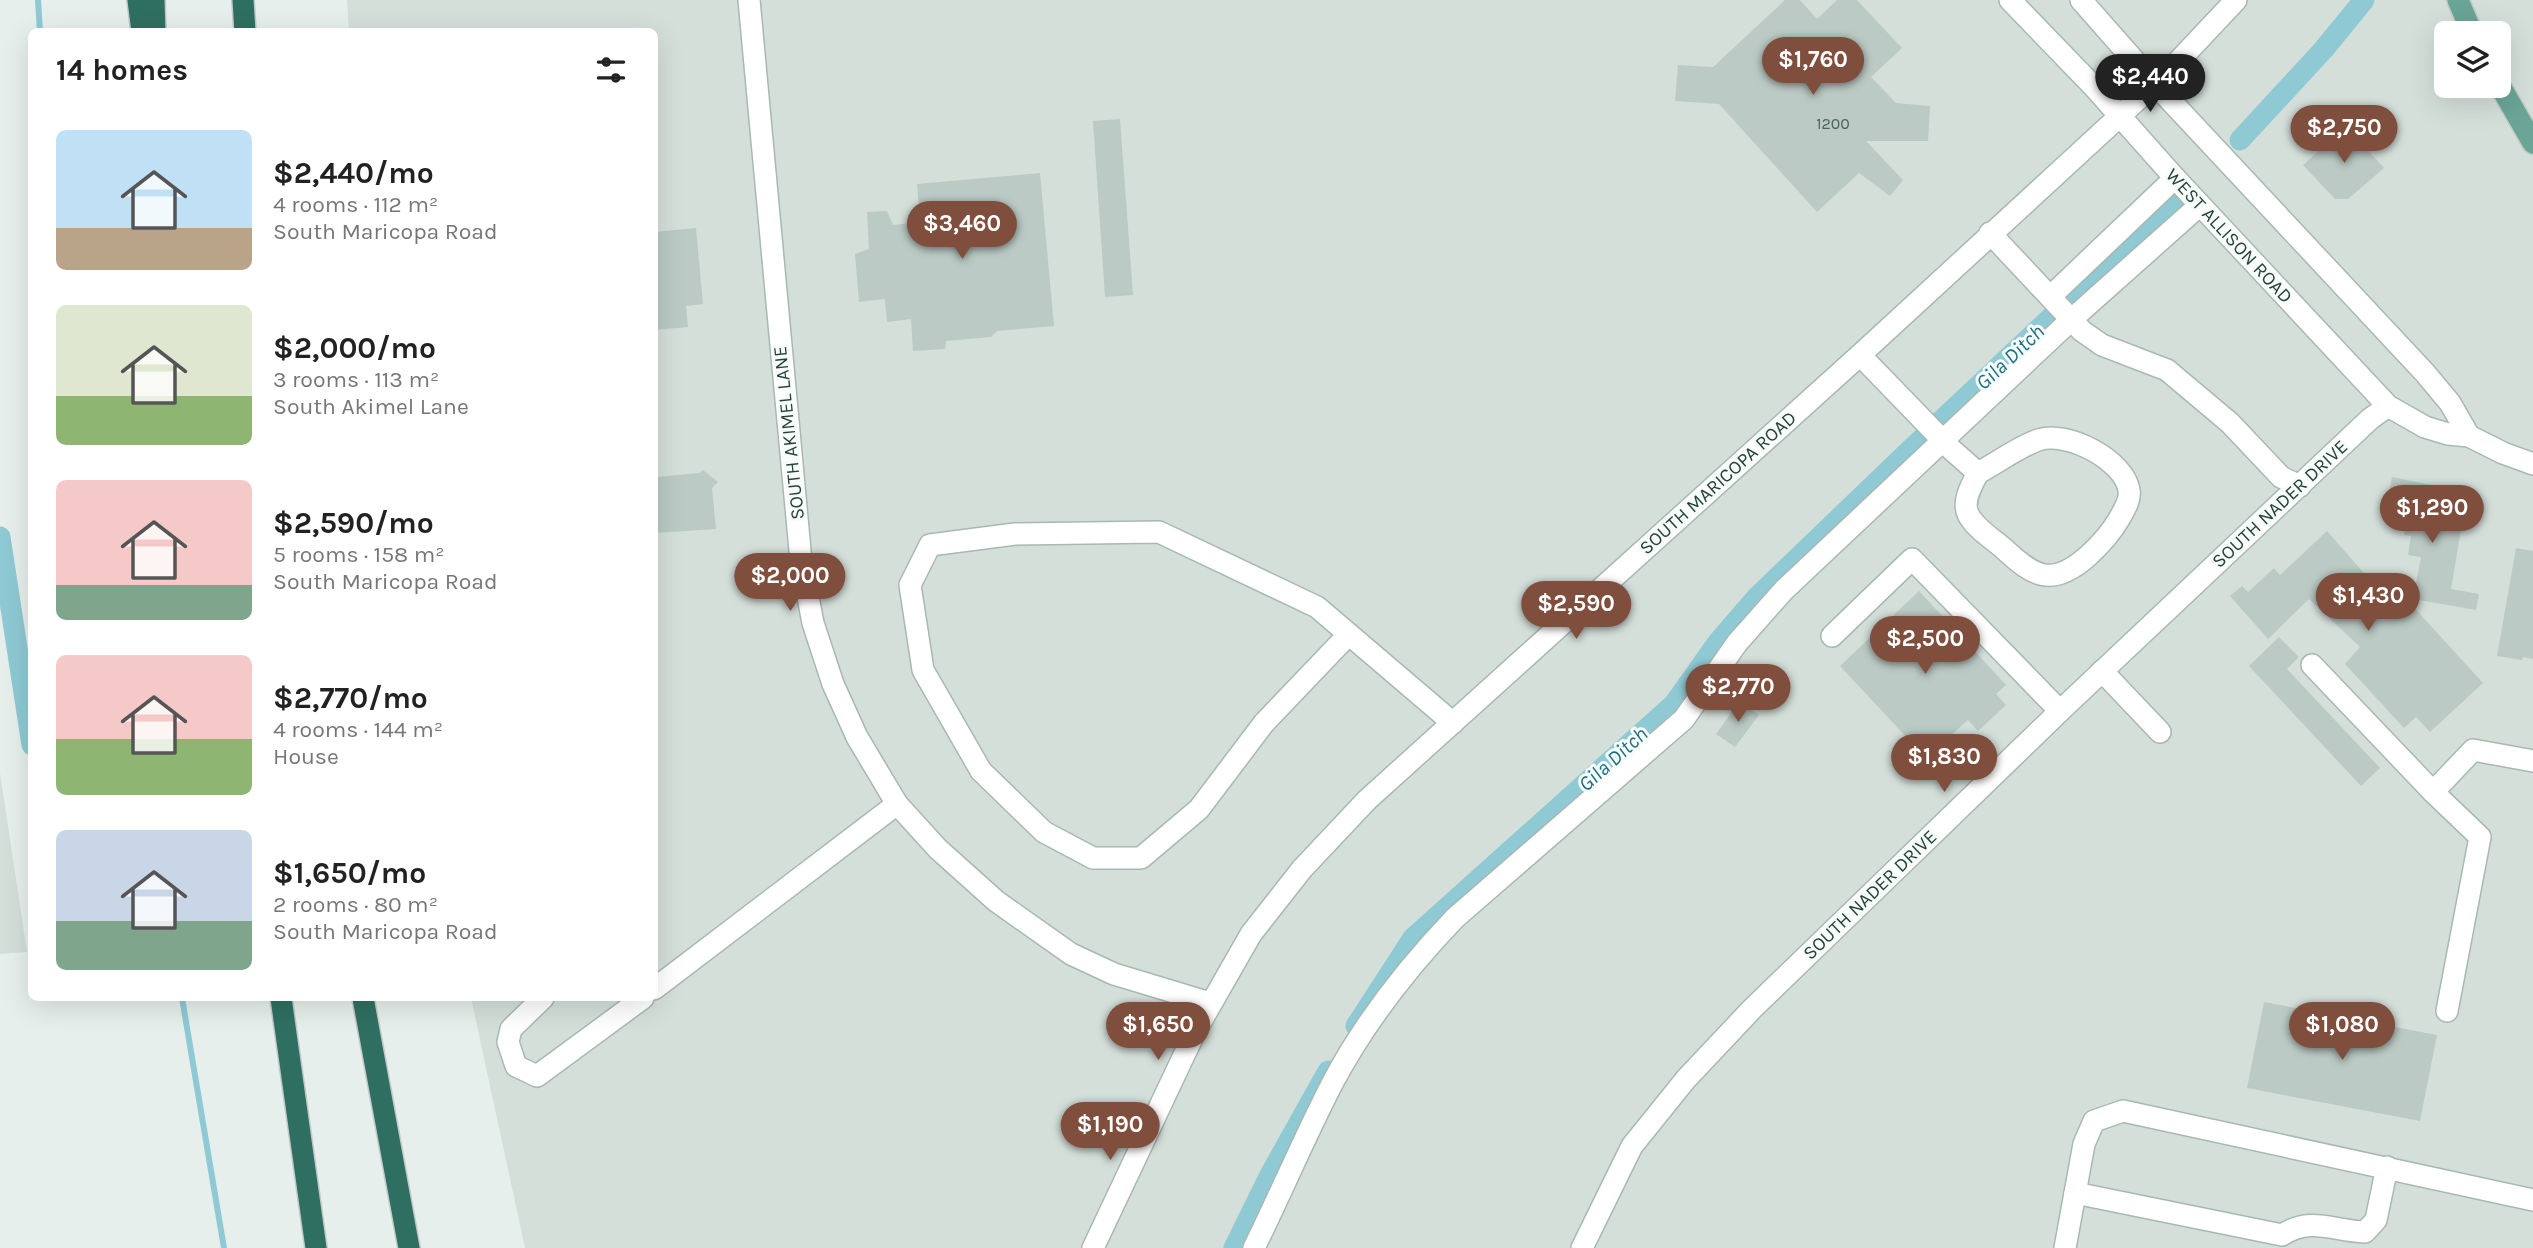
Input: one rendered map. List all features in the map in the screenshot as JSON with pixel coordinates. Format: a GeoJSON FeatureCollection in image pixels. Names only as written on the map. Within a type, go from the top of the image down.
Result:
{"type":"FeatureCollection","features":[{"type":"Feature","properties":{"kind":"highway"},"geometry":{"type":"LineString","coordinates":[[138,0],[142,28]]}},
{"type":"Feature","properties":{"kind":"highway"},"geometry":{"type":"LineString","coordinates":[[154,0],[155,28]]}},
{"type":"Feature","properties":{"kind":"highway"},"geometry":{"type":"LineString","coordinates":[[243,0],[245,28]]}},
{"type":"Feature","properties":{"kind":"highway"},"geometry":{"type":"LineString","coordinates":[[281,1001],[315,1246]]}},
{"type":"Feature","properties":{"kind":"highway"},"geometry":{"type":"LineString","coordinates":[[364,1001],[409,1248]]}},
{"type":"Feature","properties":{"kind":"main road"},"geometry":{"type":"LineString","coordinates":[[2458,0],[2467,21]]}},
{"type":"Feature","properties":{"kind":"main road"},"geometry":{"type":"LineString","coordinates":[[2507,98],[2533,143]]}},
{"type":"Feature","properties":{"kind":"street","name":"SOUTH AKIMEL LANE"},"geometry":{"type":"LineString","coordinates":[[749,0],[801,561],[813,624],[833,684],[857,737],[897,804],[938,849],[996,901],[1071,954],[1114,974],[1210,1003]]}},
{"type":"Feature","properties":{"kind":"street","name":"WEST ALLISON ROAD"},"geometry":{"type":"LineString","coordinates":[[2010,0],[2388,406],[2425,427],[2448,434],[2469,436],[2533,464]]}},
{"type":"Feature","properties":{"kind":"street"},"geometry":{"type":"LineString","coordinates":[[2081,0],[2154,83],[2425,373],[2450,403],[2469,436]]}},
{"type":"Feature","properties":{"kind":"street","name":"SOUTH MARICOPA ROAD"},"geometry":{"type":"LineString","coordinates":[[1093,1248],[1210,1003],[1251,934],[1302,869],[1367,800],[1860,355],[2173,67],[2236,0]]}},
{"type":"Feature","properties":{"kind":"street"},"geometry":{"type":"LineString","coordinates":[[2051,296],[2175,178]]}},
{"type":"Feature","properties":{"kind":"street"},"geometry":{"type":"LineString","coordinates":[[1254,1248],[1334,1081],[1360,1038],[1417,959],[1455,918],[1684,719],[1753,624],[1784,590],[2072,319],[2200,205]]}},
{"type":"Feature","properties":{"kind":"street"},"geometry":{"type":"LineString","coordinates":[[1990,233],[2082,331],[2102,345],[2168,370],[2230,423],[2281,477],[2300,486]]}},
{"type":"Feature","properties":{"kind":"street"},"geometry":{"type":"LineString","coordinates":[[1860,355],[1921,419],[1978,473]]}},
{"type":"Feature","properties":{"kind":"street","name":"SOUTH NADER DRIVE"},"geometry":{"type":"LineString","coordinates":[[1581,1248],[1632,1146],[1686,1079],[1752,1009],[2102,671],[2370,419],[2388,406]]}},
{"type":"Feature","properties":{"kind":"street"},"geometry":{"type":"LineString","coordinates":[[2057,437],[2082,443],[2109,461],[2126,480],[2130,491],[2127,506],[2115,526],[2096,548],[2072,570],[2056,576],[2040,574],[2020,564],[1967,513],[1966,501],[1978,473],[2039,439],[2057,437]]}},
{"type":"Feature","properties":{"kind":"street"},"geometry":{"type":"LineString","coordinates":[[1349,634],[1264,723],[1199,809],[1141,858],[1093,858],[1044,832],[981,771],[923,670],[910,585],[930,545],[1015,534],[1159,532],[1317,607],[1349,634],[1453,723]]}},
{"type":"Feature","properties":{"kind":"street"},"geometry":{"type":"LineString","coordinates":[[1832,636],[1912,559],[2060,711]]}},
{"type":"Feature","properties":{"kind":"street"},"geometry":{"type":"LineString","coordinates":[[2312,664],[2433,792],[2480,837],[2446,1011]]}},
{"type":"Feature","properties":{"kind":"street"},"geometry":{"type":"LineString","coordinates":[[2102,671],[2160,732]]}},
{"type":"Feature","properties":{"kind":"street"},"geometry":{"type":"LineString","coordinates":[[2433,792],[2473,750],[2533,761]]}},
{"type":"Feature","properties":{"kind":"street"},"geometry":{"type":"LineString","coordinates":[[658,986],[897,804]]}},
{"type":"Feature","properties":{"kind":"street"},"geometry":{"type":"LineString","coordinates":[[536,1001],[519,1008],[508,1042],[516,1066],[537,1076],[639,1001]]}},
{"type":"Feature","properties":{"kind":"street"},"geometry":{"type":"LineString","coordinates":[[2065,1248],[2084,1144],[2094,1121],[2123,1111],[2533,1200]]}},
{"type":"Feature","properties":{"kind":"street"},"geometry":{"type":"LineString","coordinates":[[2075,1192],[2282,1235],[2295,1227],[2311,1224],[2365,1232],[2376,1220],[2387,1167]]}},
{"type":"Feature","properties":{"kind":"shaded area"},"geometry":{"type":"Polygon","coordinates":[[[347,0],[2533,0],[2533,1248],[525,1248],[472,1001],[658,1001],[658,28],[349,28],[347,0]]]}},
{"type":"Feature","properties":{"kind":"shaded area"},"geometry":{"type":"Polygon","coordinates":[[[0,773],[27,952],[0,954],[0,773]]]}},
{"type":"Feature","properties":{"kind":"building"},"geometry":{"type":"Polygon","coordinates":[[[1785,0],[1800,0],[1817,19],[1837,0],[1857,0],[1902,48],[1871,77],[1896,103],[1930,106],[1928,141],[1866,141],[1903,180],[1890,196],[1859,173],[1817,212],[1719,104],[1675,101],[1678,65],[1713,67],[1785,0]]]}},
{"type":"Feature","properties":{"kind":"building"},"geometry":{"type":"Polygon","coordinates":[[[1120,119],[1133,295],[1105,297],[1093,121],[1120,119]]]}},
{"type":"Feature","properties":{"kind":"building"},"geometry":{"type":"Polygon","coordinates":[[[2346,126],[2384,168],[2348,199],[2335,199],[2303,165],[2346,126]]]}},
{"type":"Feature","properties":{"kind":"building"},"geometry":{"type":"Polygon","coordinates":[[[1040,173],[1054,326],[997,331],[991,337],[946,341],[945,349],[913,351],[911,319],[887,322],[885,299],[859,302],[855,254],[869,249],[867,212],[887,211],[893,225],[920,222],[917,184],[1040,173]]]}},
{"type":"Feature","properties":{"kind":"building"},"geometry":{"type":"Polygon","coordinates":[[[696,228],[703,304],[686,306],[688,327],[658,330],[658,232],[696,228]]]}},
{"type":"Feature","properties":{"kind":"building"},"geometry":{"type":"Polygon","coordinates":[[[703,470],[718,482],[712,488],[716,529],[658,533],[658,477],[700,473],[703,470]]]}},
{"type":"Feature","properties":{"kind":"building"},"geometry":{"type":"Polygon","coordinates":[[[2392,477],[2446,488],[2438,526],[2461,530],[2451,589],[2479,594],[2476,610],[2413,599],[2421,557],[2408,555],[2411,536],[2404,535],[2411,496],[2389,492],[2392,477]]]}},
{"type":"Feature","properties":{"kind":"building"},"geometry":{"type":"Polygon","coordinates":[[[2327,531],[2398,612],[2409,602],[2483,683],[2430,732],[2416,717],[2404,728],[2345,664],[2360,647],[2309,599],[2268,639],[2230,596],[2242,586],[2248,592],[2274,568],[2280,575],[2327,531]]]}},
{"type":"Feature","properties":{"kind":"building"},"geometry":{"type":"Polygon","coordinates":[[[2516,548],[2533,551],[2533,659],[2497,656],[2516,548]]]}},
{"type":"Feature","properties":{"kind":"building"},"geometry":{"type":"Polygon","coordinates":[[[1919,591],[2006,685],[1996,694],[2006,705],[1978,731],[1968,720],[1926,758],[1840,666],[1919,591]]]}},
{"type":"Feature","properties":{"kind":"building"},"geometry":{"type":"Polygon","coordinates":[[[2279,637],[2299,657],[2287,669],[2380,768],[2361,786],[2249,666],[2279,637]]]}},
{"type":"Feature","properties":{"kind":"building"},"geometry":{"type":"Polygon","coordinates":[[[1740,701],[1759,715],[1735,747],[1716,734],[1740,701]]]}},
{"type":"Feature","properties":{"kind":"building"},"geometry":{"type":"Polygon","coordinates":[[[2264,1002],[2437,1035],[2420,1121],[2247,1088],[2264,1002]]]}},
{"type":"Feature","properties":{"kind":"waterway"},"geometry":{"type":"LineString","coordinates":[[38,0],[40,28]]}},
{"type":"Feature","properties":{"kind":"waterway","name":"Gila Ditch"},"geometry":{"type":"LineString","coordinates":[[2240,140],[2324,49],[2364,0]]}},
{"type":"Feature","properties":{"kind":"waterway","name":"Gila Ditch"},"geometry":{"type":"LineString","coordinates":[[1356,1026],[1413,938],[1674,704],[1718,642],[1756,598],[2175,201]]}},
{"type":"Feature","properties":{"kind":"waterway"},"geometry":{"type":"LineString","coordinates":[[0,537],[28,719]]}},
{"type":"Feature","properties":{"kind":"waterway"},"geometry":{"type":"LineString","coordinates":[[183,1001],[224,1248]]}},
{"type":"Feature","properties":{"kind":"waterway","name":"Gila Ditch"},"geometry":{"type":"LineString","coordinates":[[1234,1248],[1271,1173],[1328,1071]]}}]}
